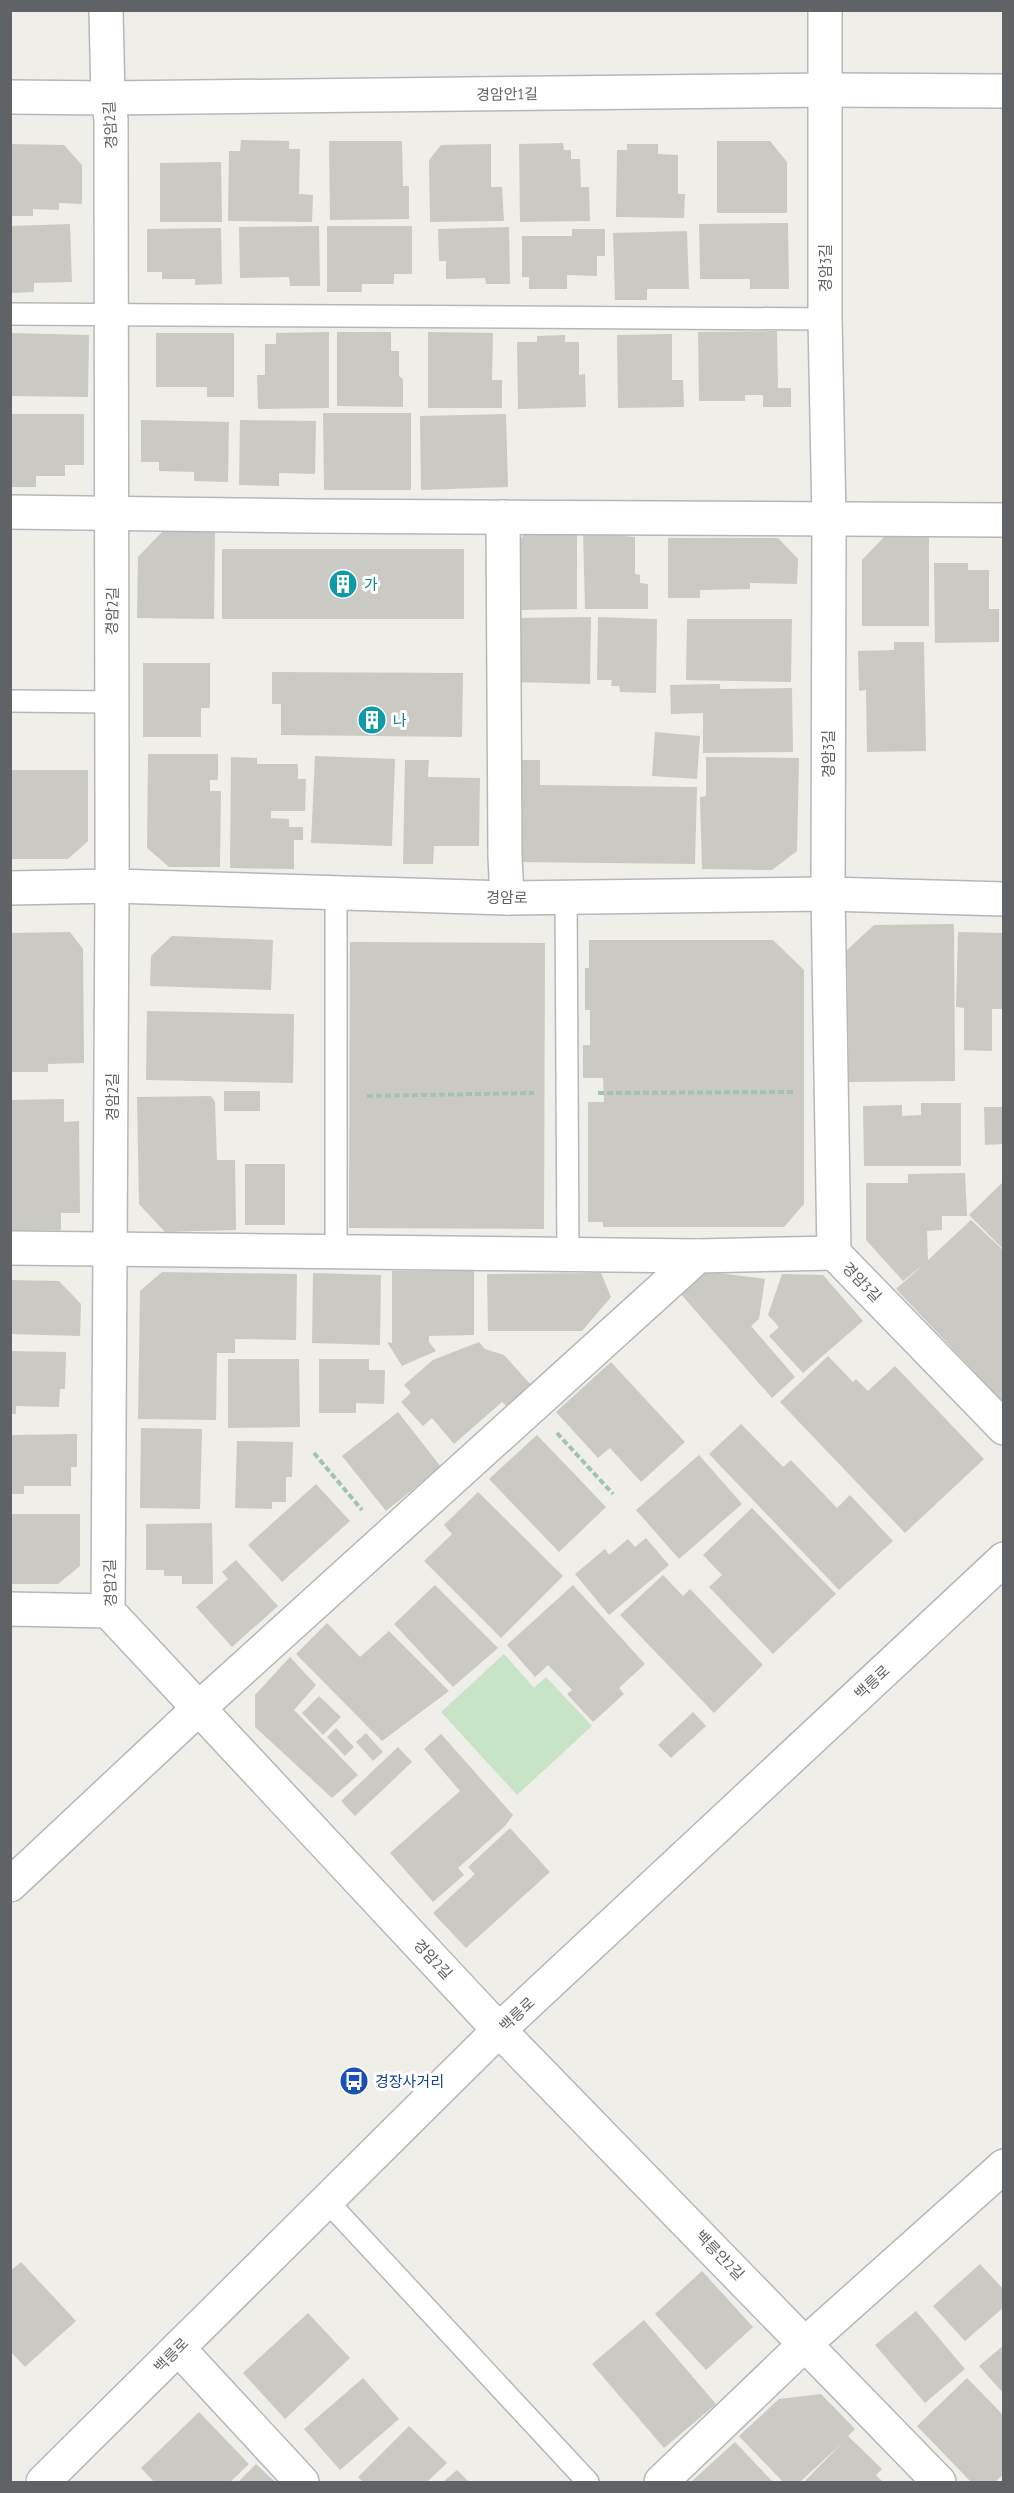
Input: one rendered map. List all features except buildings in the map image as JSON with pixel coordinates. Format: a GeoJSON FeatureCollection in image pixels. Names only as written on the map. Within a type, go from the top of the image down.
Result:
{"type":"FeatureCollection","features":[{"type":"Feature","properties":{"kind":"street","name":"경암2길"},"geometry":{"type":"LineString","coordinates":[[106,10],[108,98],[111,119],[113,513],[108,1611],[499,2030]]}},
{"type":"Feature","properties":{"kind":"street","name":"경암3길"},"geometry":{"type":"LineString","coordinates":[[825,10],[825,319],[829,519],[828,894],[834,1253],[1004,1428]]}},
{"type":"Feature","properties":{"kind":"street","name":"경암안1길"},"geometry":{"type":"LineString","coordinates":[[10,97],[108,98],[826,90],[1004,92]]}},
{"type":"Feature","properties":{"kind":"street"},"geometry":{"type":"LineString","coordinates":[[10,512],[503,518],[1004,520]]}},
{"type":"Feature","properties":{"kind":"street"},"geometry":{"type":"LineString","coordinates":[[503,518],[507,898]]}},
{"type":"Feature","properties":{"kind":"street","name":"경암로"},"geometry":{"type":"LineString","coordinates":[[10,888],[113,886],[507,898],[828,894],[1004,899]]}},
{"type":"Feature","properties":{"kind":"street"},"geometry":{"type":"LineString","coordinates":[[10,1248],[698,1256],[834,1253]]}},
{"type":"Feature","properties":{"kind":"street"},"geometry":{"type":"LineString","coordinates":[[10,1884],[198,1709],[698,1256]]}},
{"type":"Feature","properties":{"kind":"street","name":"백릉로"},"geometry":{"type":"LineString","coordinates":[[43,2482],[499,2030],[1004,1559]]}},
{"type":"Feature","properties":{"kind":"street"},"geometry":{"type":"LineString","coordinates":[[10,1609],[108,1611]]}},
{"type":"Feature","properties":{"kind":"street","name":"백릉안2길"},"geometry":{"type":"LineString","coordinates":[[499,2030],[939,2482]]}},
{"type":"Feature","properties":{"kind":"street"},"geometry":{"type":"LineString","coordinates":[[661,2482],[806,2343],[1004,2166]]}},
{"type":"Feature","properties":{"kind":"street"},"geometry":{"type":"LineString","coordinates":[[178,2348],[302,2482]]}},
{"type":"Feature","properties":{"kind":"lane"},"geometry":{"type":"LineString","coordinates":[[10,314],[825,319]]}},
{"type":"Feature","properties":{"kind":"lane"},"geometry":{"type":"LineString","coordinates":[[10,701],[112,702]]}},
{"type":"Feature","properties":{"kind":"lane"},"geometry":{"type":"LineString","coordinates":[[336,893],[336,1252]]}},
{"type":"Feature","properties":{"kind":"lane"},"geometry":{"type":"LineString","coordinates":[[566,897],[568,1255]]}},
{"type":"Feature","properties":{"kind":"lane"},"geometry":{"type":"LineString","coordinates":[[327,2201],[588,2482]]}},
{"type":"Feature","properties":{"kind":"path"},"geometry":{"type":"LineString","coordinates":[[532,1406],[613,1494]]}},
{"type":"Feature","properties":{"kind":"path"},"geometry":{"type":"LineString","coordinates":[[314,1454],[386,1539]]}},
{"type":"Feature","properties":{"kind":"green space"},"geometry":{"type":"Polygon","coordinates":[[[504,1654],[534,1688],[546,1677],[592,1726],[517,1795],[441,1712],[504,1654]]]}},
{"type":"Feature","properties":{"kind":"place","name":"가"},"geometry":{"type":"Point","coordinates":[343,584]}},
{"type":"Feature","properties":{"kind":"place","name":"나"},"geometry":{"type":"Point","coordinates":[372,720]}},
{"type":"Feature","properties":{"kind":"place","name":"경장사거리"},"geometry":{"type":"Point","coordinates":[354,2081]}}]}
